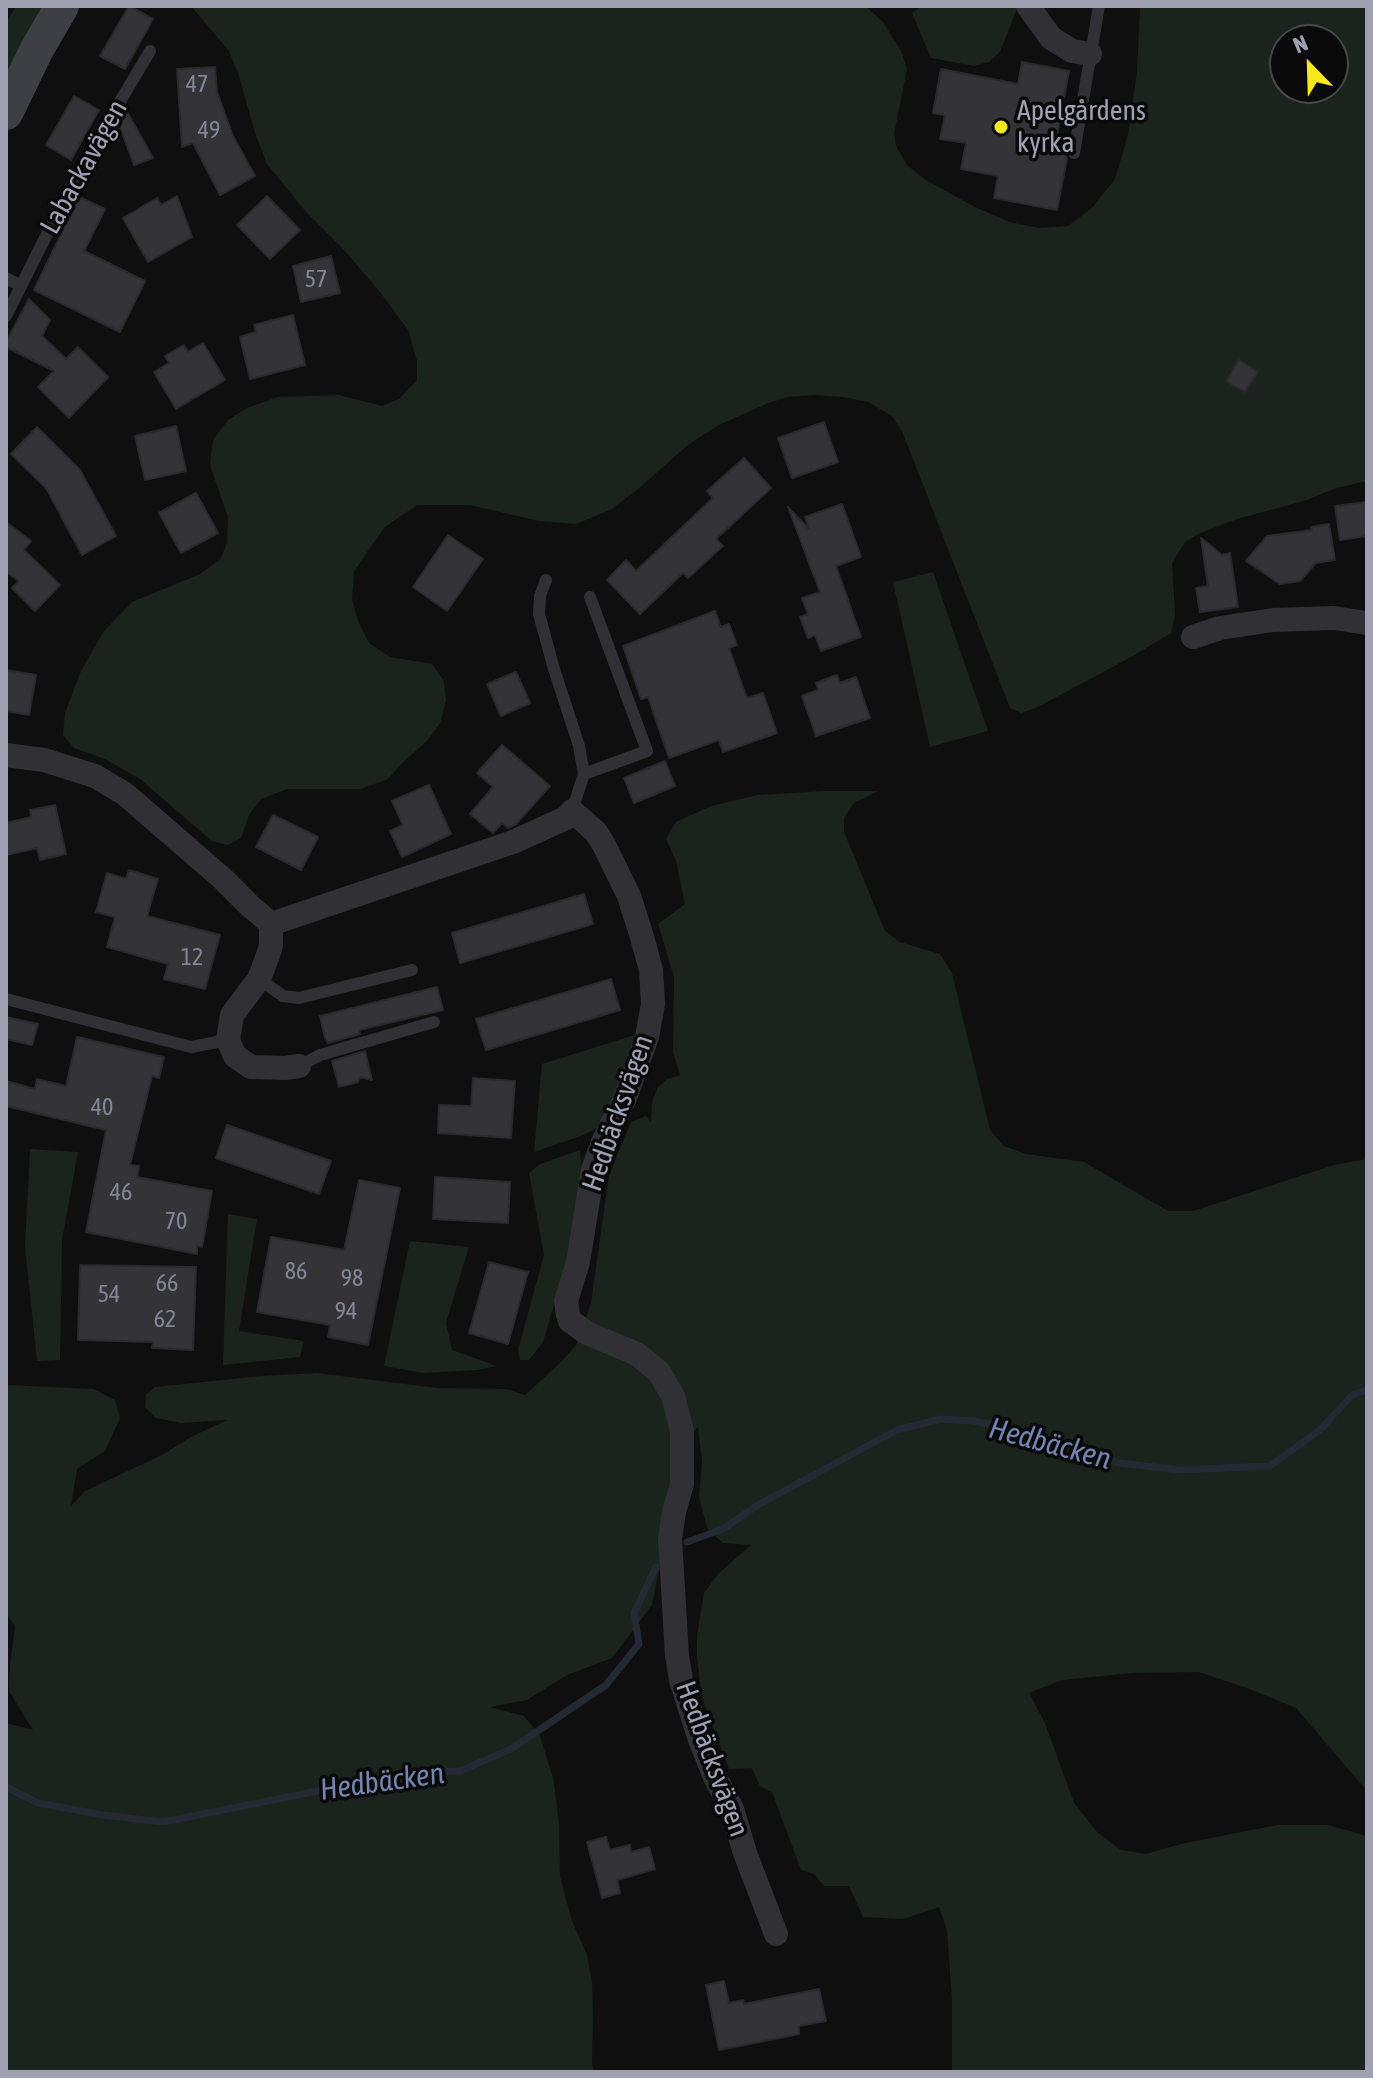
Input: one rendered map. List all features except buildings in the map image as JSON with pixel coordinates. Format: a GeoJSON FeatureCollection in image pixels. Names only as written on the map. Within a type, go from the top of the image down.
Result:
{"type":"FeatureCollection","features":[{"type":"Feature","properties":{"kind":"street"},"geometry":{"type":"LineString","coordinates":[[6,113],[62,6]]}},
{"type":"Feature","properties":{"kind":"street"},"geometry":{"type":"LineString","coordinates":[[1028,6],[1051,38],[1072,51],[1090,54]]}},
{"type":"Feature","properties":{"kind":"street"},"geometry":{"type":"LineString","coordinates":[[1193,637],[1220,628],[1273,620],[1334,618],[1367,623]]}},
{"type":"Feature","properties":{"kind":"street"},"geometry":{"type":"LineString","coordinates":[[6,755],[44,760],[95,776],[125,794],[271,924],[271,945],[259,979],[232,1015],[228,1040],[235,1056],[251,1067],[299,1066]]}},
{"type":"Feature","properties":{"kind":"street"},"geometry":{"type":"LineString","coordinates":[[271,924],[513,842],[566,818],[572,811]]}},
{"type":"Feature","properties":{"kind":"street","name":"Hedbäcksvägen"},"geometry":{"type":"LineString","coordinates":[[572,811],[596,832],[629,896],[651,970],[653,1004],[647,1037],[625,1098],[593,1169],[578,1262],[566,1301],[568,1315],[570,1321],[587,1333],[637,1354],[659,1372],[673,1396],[682,1431],[682,1484],[670,1538],[681,1680],[699,1737],[732,1809],[776,1934]]}},
{"type":"Feature","properties":{"kind":"lane"},"geometry":{"type":"LineString","coordinates":[[1074,153],[1099,6]]}},
{"type":"Feature","properties":{"kind":"lane","name":"Labackavägen"},"geometry":{"type":"LineString","coordinates":[[6,316],[78,172],[150,51]]}},
{"type":"Feature","properties":{"kind":"lane"},"geometry":{"type":"LineString","coordinates":[[6,278],[21,286]]}},
{"type":"Feature","properties":{"kind":"lane"},"geometry":{"type":"LineString","coordinates":[[546,580],[540,596],[539,614],[579,746],[584,774],[572,811]]}},
{"type":"Feature","properties":{"kind":"lane"},"geometry":{"type":"LineString","coordinates":[[584,774],[647,751],[590,597]]}},
{"type":"Feature","properties":{"kind":"lane"},"geometry":{"type":"LineString","coordinates":[[259,979],[283,996],[299,998],[412,970]]}},
{"type":"Feature","properties":{"kind":"lane"},"geometry":{"type":"LineString","coordinates":[[6,999],[191,1047],[228,1040]]}},
{"type":"Feature","properties":{"kind":"lane"},"geometry":{"type":"LineString","coordinates":[[299,1066],[320,1055],[434,1022]]}},
{"type":"Feature","properties":{"kind":"shaded area"},"geometry":{"type":"Polygon","coordinates":[[[16,6],[52,6],[6,93],[6,23],[16,6]]]}},
{"type":"Feature","properties":{"kind":"shaded area"},"geometry":{"type":"Polygon","coordinates":[[[191,6],[865,6],[883,22],[901,51],[907,69],[894,134],[896,146],[907,165],[926,180],[973,206],[1009,222],[1039,228],[1068,226],[1092,208],[1115,179],[1128,135],[1137,72],[1140,6],[1367,6],[1367,481],[1237,519],[1185,542],[1172,563],[1175,615],[1171,633],[1036,708],[1021,713],[1010,708],[902,431],[892,416],[868,402],[814,395],[787,397],[766,404],[717,426],[688,445],[610,510],[576,524],[539,521],[470,505],[417,505],[385,527],[367,552],[354,572],[352,599],[369,643],[390,657],[432,664],[444,681],[446,700],[440,723],[427,741],[388,779],[361,789],[287,789],[261,799],[249,815],[241,838],[228,845],[212,841],[140,779],[105,759],[74,748],[63,735],[65,713],[81,671],[104,631],[132,602],[198,575],[220,560],[227,543],[228,517],[210,465],[213,440],[228,420],[247,408],[278,397],[339,395],[382,406],[399,399],[417,380],[417,361],[408,330],[380,292],[307,213],[267,164],[229,51],[191,6]]]}},
{"type":"Feature","properties":{"kind":"shaded area"},"geometry":{"type":"Polygon","coordinates":[[[922,6],[1018,6],[1000,52],[989,62],[974,66],[931,58],[912,13],[922,6]]]}},
{"type":"Feature","properties":{"kind":"shaded area"},"geometry":{"type":"Polygon","coordinates":[[[933,572],[988,731],[930,747],[893,582],[933,572]]]}},
{"type":"Feature","properties":{"kind":"shaded area"},"geometry":{"type":"Polygon","coordinates":[[[878,791],[854,803],[844,818],[844,832],[885,931],[900,942],[940,954],[952,973],[990,1130],[1004,1146],[1026,1154],[1084,1162],[1168,1211],[1193,1211],[1334,1165],[1367,1159],[1367,1791],[1296,1708],[1199,1672],[1133,1673],[1062,1680],[1029,1693],[1045,1723],[1074,1803],[1097,1832],[1121,1850],[1146,1854],[1277,1825],[1328,1825],[1367,1836],[1367,2072],[952,2072],[952,1999],[947,1930],[939,1907],[903,1919],[863,1917],[849,1886],[824,1886],[814,1874],[801,1870],[772,1792],[760,1786],[752,1768],[729,1769],[702,1698],[697,1636],[704,1593],[718,1574],[751,1545],[723,1543],[707,1528],[699,1496],[702,1461],[698,1427],[678,1447],[667,1531],[652,1605],[612,1658],[567,1675],[527,1700],[490,1707],[524,1716],[540,1736],[554,1782],[560,1877],[572,1921],[587,1955],[592,1982],[594,2072],[6,2072],[6,1723],[33,1730],[9,1691],[15,1626],[6,1614],[6,1385],[94,1389],[115,1400],[120,1418],[105,1451],[77,1469],[71,1506],[85,1491],[227,1420],[181,1423],[156,1418],[145,1407],[146,1395],[155,1387],[317,1373],[437,1388],[506,1389],[525,1395],[576,1345],[591,1303],[609,1175],[631,1122],[646,1116],[651,1122],[652,1102],[658,1087],[667,1079],[680,1075],[673,1052],[674,977],[658,924],[685,904],[676,861],[666,839],[676,822],[711,806],[758,795],[878,791]]]}},
{"type":"Feature","properties":{"kind":"shaded area"},"geometry":{"type":"Polygon","coordinates":[[[638,1034],[632,1061],[599,1127],[534,1152],[542,1064],[638,1034]]]}},
{"type":"Feature","properties":{"kind":"shaded area"},"geometry":{"type":"Polygon","coordinates":[[[30,1149],[78,1152],[62,1240],[60,1360],[37,1361],[25,1247],[30,1149]]]}},
{"type":"Feature","properties":{"kind":"shaded area"},"geometry":{"type":"Polygon","coordinates":[[[580,1150],[581,1172],[565,1267],[543,1342],[529,1360],[520,1360],[518,1350],[544,1255],[529,1173],[540,1164],[580,1150]]]}},
{"type":"Feature","properties":{"kind":"shaded area"},"geometry":{"type":"Polygon","coordinates":[[[228,1214],[257,1219],[239,1331],[304,1341],[300,1357],[223,1365],[228,1214]]]}},
{"type":"Feature","properties":{"kind":"shaded area"},"geometry":{"type":"Polygon","coordinates":[[[410,1241],[469,1247],[446,1323],[452,1350],[497,1366],[424,1373],[384,1366],[410,1241]]]}},
{"type":"Feature","properties":{"kind":"waterway","name":"Hedbäcken"},"geometry":{"type":"LineString","coordinates":[[687,1542],[723,1529],[758,1505],[897,1430],[941,1419],[1021,1430],[1074,1445],[1119,1463],[1181,1470],[1270,1466],[1321,1429],[1352,1395],[1367,1390]]}},
{"type":"Feature","properties":{"kind":"waterway","name":"Hedbäcken"},"geometry":{"type":"LineString","coordinates":[[6,1787],[38,1803],[163,1822],[412,1772],[460,1771],[511,1749],[606,1685],[639,1644],[634,1613],[656,1567]]}},
{"type":"Feature","properties":{"kind":"place","name":"Apelgårdens kyrka"},"geometry":{"type":"Point","coordinates":[1001,127]}}]}
